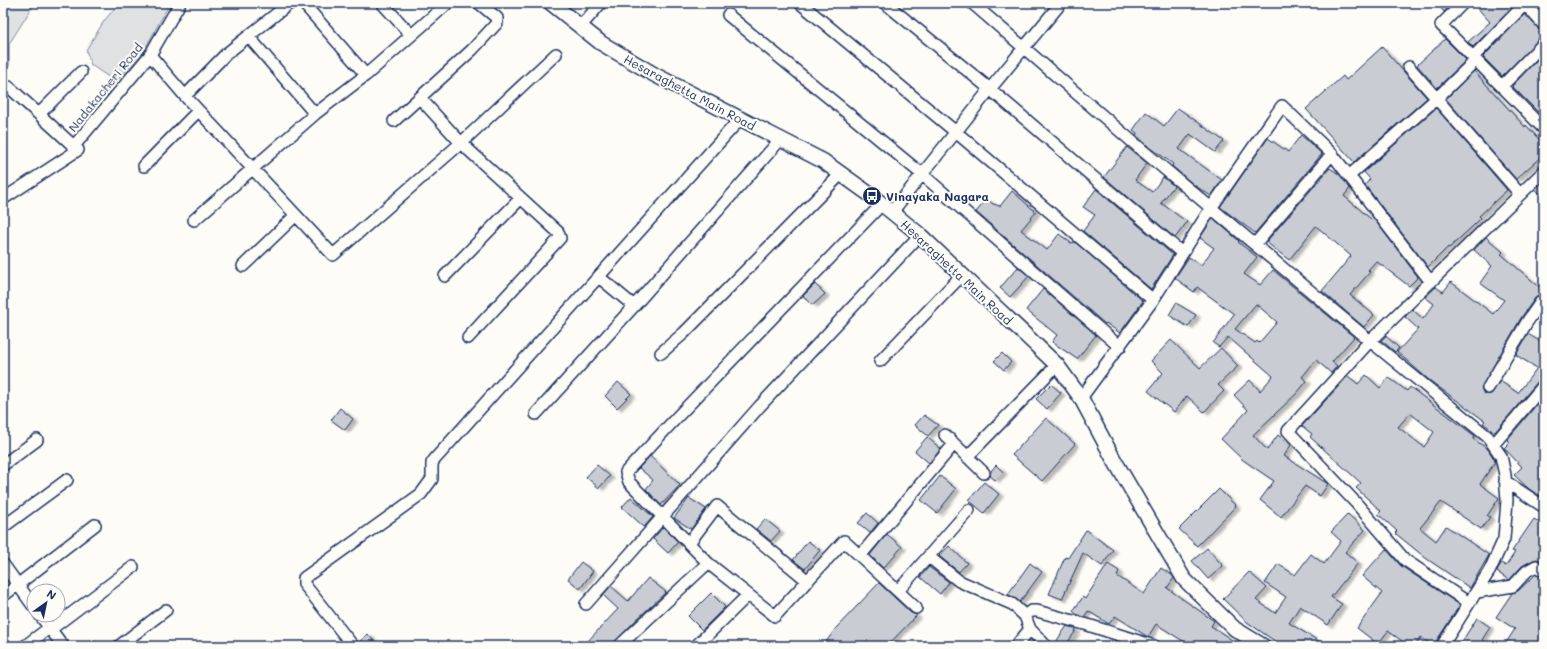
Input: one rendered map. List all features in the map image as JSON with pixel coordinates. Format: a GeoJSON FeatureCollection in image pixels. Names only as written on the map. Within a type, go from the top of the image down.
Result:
{"type":"FeatureCollection","features":[{"type":"Feature","properties":{"kind":"main road","name":"Hesaraghetta Main Road"},"geometry":{"type":"LineString","coordinates":[[551,3],[601,43],[654,75],[823,161],[842,173],[920,235],[1057,365],[1081,398],[1113,458],[1184,579],[1235,629],[1258,645]]}},
{"type":"Feature","properties":{"kind":"street","name":"Nadakacheri Road"},"geometry":{"type":"LineString","coordinates":[[74,146],[150,55],[180,3]]}},
{"type":"Feature","properties":{"kind":"street"},"geometry":{"type":"LineString","coordinates":[[184,96],[226,54],[290,3]]}},
{"type":"Feature","properties":{"kind":"street"},"geometry":{"type":"LineString","coordinates":[[304,3],[366,75]]}},
{"type":"Feature","properties":{"kind":"street"},"geometry":{"type":"LineString","coordinates":[[382,3],[411,35]]}},
{"type":"Feature","properties":{"kind":"street"},"geometry":{"type":"LineString","coordinates":[[194,220],[251,168],[315,114],[366,75],[448,3]]}},
{"type":"Feature","properties":{"kind":"street"},"geometry":{"type":"LineString","coordinates":[[394,121],[472,50],[497,23],[497,18],[479,3]]}},
{"type":"Feature","properties":{"kind":"street"},"geometry":{"type":"LineString","coordinates":[[580,27],[601,3]]}},
{"type":"Feature","properties":{"kind":"street"},"geometry":{"type":"LineString","coordinates":[[800,3],[957,133],[1153,300]]}},
{"type":"Feature","properties":{"kind":"street"},"geometry":{"type":"LineString","coordinates":[[885,3],[990,89],[1182,253]]}},
{"type":"Feature","properties":{"kind":"street"},"geometry":{"type":"LineString","coordinates":[[972,3],[1142,150],[1370,341],[1474,424],[1494,444],[1502,456],[1505,481],[1507,500],[1504,539],[1490,570],[1442,646]]}},
{"type":"Feature","properties":{"kind":"street"},"geometry":{"type":"LineString","coordinates":[[1463,3],[1441,25],[1544,129]]}},
{"type":"Feature","properties":{"kind":"street"},"geometry":{"type":"LineString","coordinates":[[1349,176],[1437,98],[1475,59],[1525,3],[1544,25]]}},
{"type":"Feature","properties":{"kind":"street"},"geometry":{"type":"LineString","coordinates":[[916,608],[844,541],[775,616],[708,563],[629,482],[626,472],[689,404],[887,208],[923,175],[1058,4]]}},
{"type":"Feature","properties":{"kind":"street"},"geometry":{"type":"LineString","coordinates":[[728,15],[923,175],[1120,346]]}},
{"type":"Feature","properties":{"kind":"street"},"geometry":{"type":"LineString","coordinates":[[249,37],[315,114]]}},
{"type":"Feature","properties":{"kind":"street"},"geometry":{"type":"LineString","coordinates":[[1502,86],[1544,43]]}},
{"type":"Feature","properties":{"kind":"street"},"geometry":{"type":"LineString","coordinates":[[150,55],[184,96],[333,254],[461,143],[556,54]]}},
{"type":"Feature","properties":{"kind":"street"},"geometry":{"type":"LineString","coordinates":[[1409,67],[1520,194]]}},
{"type":"Feature","properties":{"kind":"street"},"geometry":{"type":"LineString","coordinates":[[39,114],[81,72]]}},
{"type":"Feature","properties":{"kind":"street","name":"Nadakacheri Road"},"geometry":{"type":"LineString","coordinates":[[3,86],[9,87],[78,150],[3,200]]}},
{"type":"Feature","properties":{"kind":"street"},"geometry":{"type":"LineString","coordinates":[[420,98],[461,143],[558,232],[560,238],[468,338]]}},
{"type":"Feature","properties":{"kind":"street"},"geometry":{"type":"LineString","coordinates":[[1081,398],[1153,300],[1211,208],[1282,106],[1332,154],[1431,282]]}},
{"type":"Feature","properties":{"kind":"street"},"geometry":{"type":"LineString","coordinates":[[144,166],[198,111]]}},
{"type":"Feature","properties":{"kind":"street"},"geometry":{"type":"LineString","coordinates":[[352,646],[304,584],[304,578],[421,494],[432,479],[432,463],[435,459],[740,119]]}},
{"type":"Feature","properties":{"kind":"street"},"geometry":{"type":"LineString","coordinates":[[536,414],[634,306],[780,140]]}},
{"type":"Feature","properties":{"kind":"street"},"geometry":{"type":"LineString","coordinates":[[1255,244],[1332,154]]}},
{"type":"Feature","properties":{"kind":"street"},"geometry":{"type":"LineString","coordinates":[[1469,603],[1405,560],[1356,503],[1288,431],[1370,341],[1544,170]]}},
{"type":"Feature","properties":{"kind":"street"},"geometry":{"type":"LineString","coordinates":[[661,353],[684,333],[842,173]]}},
{"type":"Feature","properties":{"kind":"street"},"geometry":{"type":"LineString","coordinates":[[445,276],[521,198]]}},
{"type":"Feature","properties":{"kind":"street"},"geometry":{"type":"LineString","coordinates":[[244,266],[296,215]]}},
{"type":"Feature","properties":{"kind":"street"},"geometry":{"type":"LineString","coordinates":[[586,604],[664,517],[759,407],[920,235]]}},
{"type":"Feature","properties":{"kind":"street"},"geometry":{"type":"LineString","coordinates":[[880,361],[962,275]]}},
{"type":"Feature","properties":{"kind":"street"},"geometry":{"type":"LineString","coordinates":[[599,277],[634,306]]}},
{"type":"Feature","properties":{"kind":"street"},"geometry":{"type":"LineString","coordinates":[[1488,388],[1526,322],[1541,302],[1544,301]]}},
{"type":"Feature","properties":{"kind":"street"},"geometry":{"type":"LineString","coordinates":[[968,457],[1057,365]]}},
{"type":"Feature","properties":{"kind":"street"},"geometry":{"type":"LineString","coordinates":[[1494,444],[1544,385]]}},
{"type":"Feature","properties":{"kind":"street"},"geometry":{"type":"LineString","coordinates":[[944,435],[984,473]]}},
{"type":"Feature","properties":{"kind":"street"},"geometry":{"type":"LineString","coordinates":[[3,465],[37,440]]}},
{"type":"Feature","properties":{"kind":"street"},"geometry":{"type":"LineString","coordinates":[[860,556],[954,444]]}},
{"type":"Feature","properties":{"kind":"street"},"geometry":{"type":"LineString","coordinates":[[3,527],[67,480]]}},
{"type":"Feature","properties":{"kind":"street"},"geometry":{"type":"LineString","coordinates":[[1505,481],[1544,507]]}},
{"type":"Feature","properties":{"kind":"street"},"geometry":{"type":"LineString","coordinates":[[689,543],[717,506],[808,581]]}},
{"type":"Feature","properties":{"kind":"street"},"geometry":{"type":"LineString","coordinates":[[898,591],[969,510]]}},
{"type":"Feature","properties":{"kind":"street"},"geometry":{"type":"LineString","coordinates":[[3,596],[95,525]]}},
{"type":"Feature","properties":{"kind":"street"},"geometry":{"type":"LineString","coordinates":[[929,557],[959,581],[1012,604],[1024,616],[1030,629],[1046,646]]}},
{"type":"Feature","properties":{"kind":"street"},"geometry":{"type":"LineString","coordinates":[[619,646],[708,563]]}},
{"type":"Feature","properties":{"kind":"street"},"geometry":{"type":"LineString","coordinates":[[3,564],[26,596]]}},
{"type":"Feature","properties":{"kind":"street"},"geometry":{"type":"LineString","coordinates":[[1477,592],[1513,586],[1527,571],[1536,566],[1544,571]]}},
{"type":"Feature","properties":{"kind":"street"},"geometry":{"type":"LineString","coordinates":[[25,646],[49,628],[55,626],[133,567]]}},
{"type":"Feature","properties":{"kind":"street"},"geometry":{"type":"LineString","coordinates":[[696,646],[748,596]]}},
{"type":"Feature","properties":{"kind":"street"},"geometry":{"type":"LineString","coordinates":[[119,646],[166,610]]}},
{"type":"Feature","properties":{"kind":"street"},"geometry":{"type":"LineString","coordinates":[[1024,616],[1031,611],[1037,611],[1088,625],[1154,646]]}},
{"type":"Feature","properties":{"kind":"street"},"geometry":{"type":"LineString","coordinates":[[46,623],[63,646]]}},
{"type":"Feature","properties":{"kind":"street"},"geometry":{"type":"LineString","coordinates":[[1016,646],[1030,629]]}},
{"type":"Feature","properties":{"kind":"shaded area"},"geometry":{"type":"Polygon","coordinates":[[[3,3],[35,3],[9,44],[9,66],[3,71],[3,3]]]}},
{"type":"Feature","properties":{"kind":"shaded area"},"geometry":{"type":"Polygon","coordinates":[[[119,3],[170,3],[142,54],[116,82],[91,65],[86,50],[104,21],[119,3]]]}},
{"type":"Feature","properties":{"kind":"building"},"geometry":{"type":"Polygon","coordinates":[[[1437,3],[1453,3],[1444,12],[1437,3]]]}},
{"type":"Feature","properties":{"kind":"building"},"geometry":{"type":"Polygon","coordinates":[[[1473,3],[1516,4],[1473,47],[1468,42],[1490,22],[1473,3]]]}},
{"type":"Feature","properties":{"kind":"building"},"geometry":{"type":"Polygon","coordinates":[[[1525,14],[1544,35],[1502,76],[1483,57],[1525,14]]]}},
{"type":"Feature","properties":{"kind":"building"},"geometry":{"type":"Polygon","coordinates":[[[1445,39],[1466,60],[1437,88],[1417,65],[1445,39]]]}},
{"type":"Feature","properties":{"kind":"building"},"geometry":{"type":"Polygon","coordinates":[[[1382,47],[1427,98],[1354,162],[1306,109],[1343,76],[1346,80],[1382,47]]]}},
{"type":"Feature","properties":{"kind":"building"},"geometry":{"type":"Polygon","coordinates":[[[1538,59],[1544,64],[1544,118],[1512,86],[1538,59]]]}},
{"type":"Feature","properties":{"kind":"building"},"geometry":{"type":"Polygon","coordinates":[[[1474,71],[1525,127],[1526,125],[1544,145],[1544,154],[1516,179],[1446,99],[1474,71]]]}},
{"type":"Feature","properties":{"kind":"building"},"geometry":{"type":"Polygon","coordinates":[[[1178,108],[1224,141],[1215,152],[1190,134],[1179,149],[1222,180],[1211,196],[1194,185],[1172,166],[1173,164],[1147,145],[1136,135],[1137,133],[1133,130],[1146,112],[1164,126],[1178,108]]]}},
{"type":"Feature","properties":{"kind":"building"},"geometry":{"type":"Polygon","coordinates":[[[1436,108],[1507,190],[1479,216],[1481,218],[1473,226],[1449,248],[1448,247],[1428,267],[1365,185],[1370,179],[1364,172],[1436,108]]]}},
{"type":"Feature","properties":{"kind":"building"},"geometry":{"type":"Polygon","coordinates":[[[1301,135],[1322,154],[1255,233],[1220,207],[1268,138],[1288,152],[1301,135]]]}},
{"type":"Feature","properties":{"kind":"building"},"geometry":{"type":"Polygon","coordinates":[[[1127,147],[1147,163],[1135,180],[1152,192],[1163,177],[1174,186],[1161,203],[1187,222],[1175,238],[1104,177],[1127,147]]]}},
{"type":"Feature","properties":{"kind":"building"},"geometry":{"type":"Polygon","coordinates":[[[1330,168],[1340,175],[1350,188],[1344,196],[1372,220],[1374,219],[1418,277],[1409,286],[1376,261],[1368,270],[1370,272],[1350,295],[1374,315],[1364,327],[1322,291],[1351,256],[1316,226],[1289,260],[1266,242],[1330,168]]]}},
{"type":"Feature","properties":{"kind":"building"},"geometry":{"type":"Polygon","coordinates":[[[1544,181],[1544,197],[1535,189],[1544,181]]]}},
{"type":"Feature","properties":{"kind":"building"},"geometry":{"type":"Polygon","coordinates":[[[1096,189],[1173,255],[1151,289],[1083,231],[1095,215],[1083,207],[1096,189]]]}},
{"type":"Feature","properties":{"kind":"building"},"geometry":{"type":"Polygon","coordinates":[[[1012,191],[1036,212],[1021,230],[1047,250],[1059,234],[1071,243],[1075,242],[1143,301],[1120,333],[1106,323],[1105,324],[976,212],[987,199],[993,204],[1000,206],[1012,191]]]}},
{"type":"Feature","properties":{"kind":"building"},"geometry":{"type":"Polygon","coordinates":[[[1213,218],[1239,241],[1238,242],[1257,257],[1244,274],[1260,285],[1273,270],[1354,337],[1332,362],[1337,366],[1331,373],[1316,360],[1302,377],[1307,381],[1297,393],[1253,435],[1267,450],[1278,435],[1291,445],[1284,456],[1328,484],[1320,496],[1305,486],[1281,517],[1260,500],[1274,481],[1243,460],[1221,439],[1248,410],[1234,395],[1250,380],[1260,391],[1273,376],[1228,337],[1219,347],[1213,343],[1234,314],[1197,287],[1194,292],[1175,278],[1189,257],[1201,265],[1214,248],[1200,238],[1213,218]],[[1256,304],[1235,329],[1255,343],[1257,341],[1259,343],[1277,322],[1256,304]]]}},
{"type":"Feature","properties":{"kind":"building"},"geometry":{"type":"Polygon","coordinates":[[[1486,237],[1503,252],[1501,254],[1544,291],[1544,294],[1535,298],[1521,318],[1481,388],[1485,394],[1491,394],[1500,381],[1518,393],[1537,368],[1516,355],[1528,334],[1544,344],[1544,378],[1539,380],[1495,432],[1483,423],[1485,421],[1429,380],[1397,352],[1418,329],[1405,317],[1412,309],[1423,319],[1434,304],[1425,297],[1436,287],[1443,292],[1451,282],[1493,314],[1504,300],[1480,283],[1492,266],[1474,250],[1486,237]]]}},
{"type":"Feature","properties":{"kind":"building"},"geometry":{"type":"Polygon","coordinates":[[[1018,267],[1029,276],[1010,297],[1000,288],[1018,267]]]}},
{"type":"Feature","properties":{"kind":"building"},"geometry":{"type":"Polygon","coordinates":[[[815,284],[825,294],[813,305],[803,296],[815,284]]]}},
{"type":"Feature","properties":{"kind":"building"},"geometry":{"type":"Polygon","coordinates":[[[1043,289],[1096,335],[1077,359],[1052,342],[1057,335],[1026,310],[1043,289]]]}},
{"type":"Feature","properties":{"kind":"building"},"geometry":{"type":"Polygon","coordinates":[[[1176,303],[1196,315],[1188,327],[1169,315],[1176,303]]]}},
{"type":"Feature","properties":{"kind":"building"},"geometry":{"type":"Polygon","coordinates":[[[1386,336],[1399,348],[1395,352],[1381,340],[1386,336]]]}},
{"type":"Feature","properties":{"kind":"building"},"geometry":{"type":"Polygon","coordinates":[[[1171,340],[1200,368],[1221,348],[1238,366],[1218,385],[1224,391],[1204,412],[1187,396],[1174,412],[1148,391],[1163,373],[1151,361],[1171,340]]]}},
{"type":"Feature","properties":{"kind":"building"},"geometry":{"type":"Polygon","coordinates":[[[1002,353],[1011,362],[1004,370],[994,361],[1002,353]]]}},
{"type":"Feature","properties":{"kind":"building"},"geometry":{"type":"Polygon","coordinates":[[[1366,375],[1380,388],[1388,377],[1407,391],[1410,387],[1475,436],[1473,439],[1488,449],[1494,459],[1495,462],[1480,484],[1499,498],[1487,516],[1490,517],[1481,529],[1441,502],[1420,528],[1436,541],[1446,526],[1489,555],[1470,588],[1427,559],[1395,533],[1397,531],[1378,514],[1381,511],[1356,488],[1361,483],[1310,437],[1312,434],[1302,426],[1348,376],[1358,384],[1366,375]],[[1410,413],[1398,427],[1424,447],[1434,432],[1410,413]]]}},
{"type":"Feature","properties":{"kind":"building"},"geometry":{"type":"Polygon","coordinates":[[[618,382],[631,394],[617,408],[605,396],[618,382]]]}},
{"type":"Feature","properties":{"kind":"building"},"geometry":{"type":"Polygon","coordinates":[[[1051,384],[1061,393],[1047,409],[1036,399],[1051,384]]]}},
{"type":"Feature","properties":{"kind":"building"},"geometry":{"type":"Polygon","coordinates":[[[1538,403],[1544,409],[1544,499],[1529,489],[1514,475],[1522,467],[1504,448],[1510,442],[1507,440],[1538,403]]]}},
{"type":"Feature","properties":{"kind":"building"},"geometry":{"type":"Polygon","coordinates":[[[340,408],[353,419],[345,430],[331,420],[340,408]]]}},
{"type":"Feature","properties":{"kind":"building"},"geometry":{"type":"Polygon","coordinates":[[[924,415],[938,425],[928,436],[915,425],[924,415]]]}},
{"type":"Feature","properties":{"kind":"building"},"geometry":{"type":"Polygon","coordinates":[[[1046,418],[1075,444],[1042,481],[1012,455],[1046,418]]]}},
{"type":"Feature","properties":{"kind":"building"},"geometry":{"type":"Polygon","coordinates":[[[927,437],[941,449],[929,463],[915,451],[927,437]]]}},
{"type":"Feature","properties":{"kind":"building"},"geometry":{"type":"Polygon","coordinates":[[[650,456],[680,485],[661,505],[646,489],[653,480],[639,468],[650,456]]]}},
{"type":"Feature","properties":{"kind":"building"},"geometry":{"type":"Polygon","coordinates":[[[597,465],[610,476],[599,488],[586,477],[597,465]]]}},
{"type":"Feature","properties":{"kind":"building"},"geometry":{"type":"Polygon","coordinates":[[[996,465],[1003,472],[995,480],[990,476],[991,471],[996,465]]]}},
{"type":"Feature","properties":{"kind":"building"},"geometry":{"type":"Polygon","coordinates":[[[940,476],[956,489],[937,513],[921,500],[940,476]]]}},
{"type":"Feature","properties":{"kind":"building"},"geometry":{"type":"Polygon","coordinates":[[[984,482],[999,494],[984,513],[969,500],[984,482]]]}},
{"type":"Feature","properties":{"kind":"building"},"geometry":{"type":"Polygon","coordinates":[[[1219,489],[1236,506],[1197,546],[1179,529],[1219,489]]]}},
{"type":"Feature","properties":{"kind":"building"},"geometry":{"type":"Polygon","coordinates":[[[631,497],[653,517],[644,527],[622,507],[631,497]]]}},
{"type":"Feature","properties":{"kind":"building"},"geometry":{"type":"Polygon","coordinates":[[[689,498],[706,509],[691,529],[674,518],[689,498]]]}},
{"type":"Feature","properties":{"kind":"building"},"geometry":{"type":"Polygon","coordinates":[[[867,513],[878,523],[870,533],[858,523],[867,513]]]}},
{"type":"Feature","properties":{"kind":"building"},"geometry":{"type":"Polygon","coordinates":[[[1348,514],[1365,530],[1345,552],[1358,563],[1331,597],[1342,604],[1328,625],[1300,606],[1289,623],[1327,646],[1282,646],[1247,622],[1223,599],[1249,572],[1267,588],[1256,600],[1275,613],[1286,597],[1265,583],[1278,564],[1295,575],[1311,554],[1324,564],[1341,541],[1331,532],[1348,514]]]}},
{"type":"Feature","properties":{"kind":"building"},"geometry":{"type":"Polygon","coordinates":[[[765,519],[780,531],[771,541],[756,529],[765,519]]]}},
{"type":"Feature","properties":{"kind":"building"},"geometry":{"type":"Polygon","coordinates":[[[1534,519],[1544,525],[1544,563],[1537,559],[1533,560],[1522,566],[1509,580],[1497,572],[1501,563],[1506,566],[1515,552],[1512,551],[1534,519]]]}},
{"type":"Feature","properties":{"kind":"building"},"geometry":{"type":"Polygon","coordinates":[[[663,527],[678,542],[668,553],[653,539],[663,527]]]}},
{"type":"Feature","properties":{"kind":"building"},"geometry":{"type":"Polygon","coordinates":[[[1086,530],[1113,550],[1102,566],[1083,553],[1062,599],[1049,594],[1065,557],[1068,558],[1086,530]]]}},
{"type":"Feature","properties":{"kind":"building"},"geometry":{"type":"Polygon","coordinates":[[[887,534],[902,547],[883,568],[870,555],[887,534]]]}},
{"type":"Feature","properties":{"kind":"building"},"geometry":{"type":"Polygon","coordinates":[[[808,541],[820,550],[805,569],[793,560],[808,541]]]}},
{"type":"Feature","properties":{"kind":"building"},"geometry":{"type":"Polygon","coordinates":[[[949,546],[967,563],[959,572],[939,556],[949,546]]]}},
{"type":"Feature","properties":{"kind":"building"},"geometry":{"type":"Polygon","coordinates":[[[1207,548],[1223,566],[1208,579],[1192,561],[1207,548]]]}},
{"type":"Feature","properties":{"kind":"building"},"geometry":{"type":"Polygon","coordinates":[[[1386,549],[1401,566],[1460,605],[1433,646],[1421,637],[1415,646],[1409,646],[1388,631],[1378,644],[1357,628],[1382,593],[1362,576],[1386,549]]]}},
{"type":"Feature","properties":{"kind":"building"},"geometry":{"type":"Polygon","coordinates":[[[581,562],[593,571],[580,589],[568,579],[581,562]]]}},
{"type":"Feature","properties":{"kind":"building"},"geometry":{"type":"Polygon","coordinates":[[[1030,563],[1042,572],[1020,602],[1008,594],[1030,563]]]}},
{"type":"Feature","properties":{"kind":"building"},"geometry":{"type":"Polygon","coordinates":[[[1108,564],[1119,571],[1117,576],[1144,594],[1161,568],[1174,578],[1167,588],[1214,621],[1211,626],[1232,640],[1228,646],[1191,646],[1156,624],[1148,637],[1115,616],[1109,624],[1088,611],[1084,617],[1076,614],[1073,611],[1083,597],[1085,599],[1108,564]]]}},
{"type":"Feature","properties":{"kind":"building"},"geometry":{"type":"Polygon","coordinates":[[[929,567],[949,582],[940,594],[920,577],[929,567]]]}},
{"type":"Feature","properties":{"kind":"building"},"geometry":{"type":"Polygon","coordinates":[[[1536,574],[1544,578],[1544,646],[1504,646],[1515,629],[1496,617],[1512,593],[1518,591],[1536,574]]]}},
{"type":"Feature","properties":{"kind":"building"},"geometry":{"type":"Polygon","coordinates":[[[648,578],[666,592],[611,646],[592,646],[587,642],[618,609],[603,595],[611,586],[628,601],[648,578]]]}},
{"type":"Feature","properties":{"kind":"building"},"geometry":{"type":"Polygon","coordinates":[[[879,583],[911,613],[917,615],[887,646],[823,646],[836,628],[879,583]]]}},
{"type":"Feature","properties":{"kind":"building"},"geometry":{"type":"Polygon","coordinates":[[[711,593],[725,607],[702,630],[688,616],[711,593]]]}},
{"type":"Feature","properties":{"kind":"building"},"geometry":{"type":"Polygon","coordinates":[[[1477,618],[1490,627],[1482,640],[1491,646],[1459,646],[1477,618]]]}},
{"type":"Feature","properties":{"kind":"building"},"geometry":{"type":"Polygon","coordinates":[[[1067,626],[1076,629],[1075,632],[1065,646],[1053,646],[1067,626]]]}},
{"type":"Feature","properties":{"kind":"building"},"geometry":{"type":"Polygon","coordinates":[[[368,634],[378,646],[360,646],[359,642],[368,634]]]}},
{"type":"Feature","properties":{"kind":"place","name":"Vinayaka Nagara"},"geometry":{"type":"Point","coordinates":[872,196]}}]}
